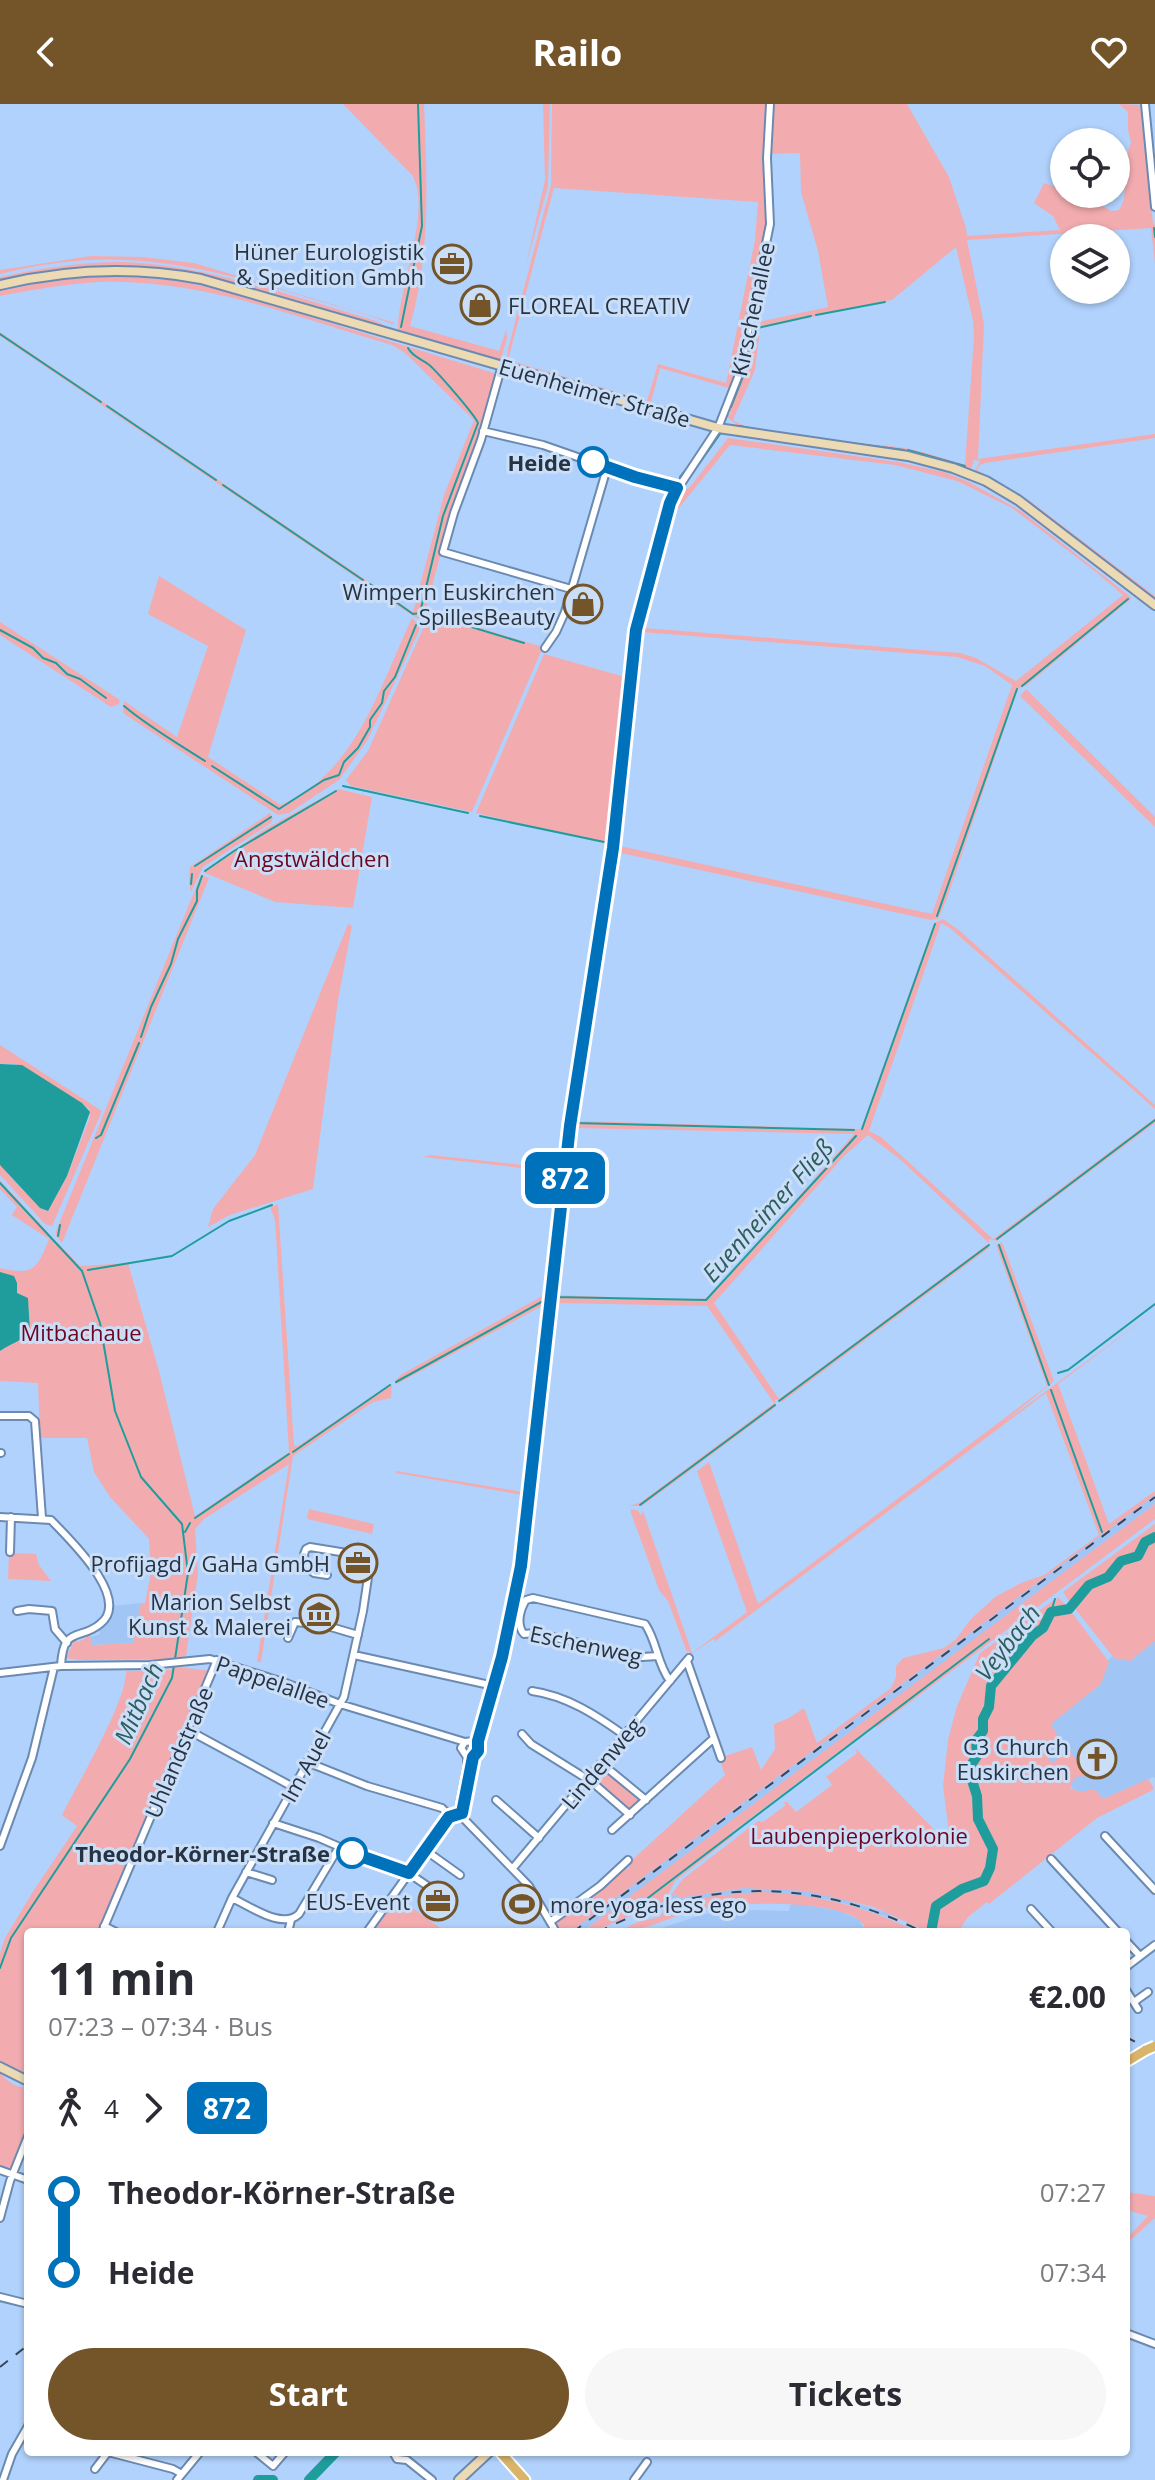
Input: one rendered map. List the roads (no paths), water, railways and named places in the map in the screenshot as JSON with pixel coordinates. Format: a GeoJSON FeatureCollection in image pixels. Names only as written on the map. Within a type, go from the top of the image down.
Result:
{"type":"FeatureCollection","features":[{"type":"Feature","properties":{"kind":"main road","name":"Euenheimer Straße"},"geometry":{"type":"LineString","coordinates":[[0,285],[52,274],[95,270],[142,270],[185,276],[270,296],[718,428],[908,456],[970,474],[1029,507],[1155,605]]}},
{"type":"Feature","properties":{"kind":"main road"},"geometry":{"type":"LineString","coordinates":[[1130,2060],[1151,2048]]}},
{"type":"Feature","properties":{"kind":"main road"},"geometry":{"type":"LineString","coordinates":[[0,2067],[24,2079]]}},
{"type":"Feature","properties":{"kind":"main road"},"geometry":{"type":"LineString","coordinates":[[458,2479],[484,2456]]}},
{"type":"Feature","properties":{"kind":"main road"},"geometry":{"type":"LineString","coordinates":[[504,2456],[525,2480]]}},
{"type":"Feature","properties":{"kind":"street","name":"Kirschenallee"},"geometry":{"type":"LineString","coordinates":[[470,1757],[478,1752],[469,1744],[482,1727],[494,1686],[522,1559],[570,1126],[613,848],[636,630],[677,488],[718,428],[740,372],[769,230],[770,104]]}},
{"type":"Feature","properties":{"kind":"street"},"geometry":{"type":"LineString","coordinates":[[1145,104],[1155,207]]}},
{"type":"Feature","properties":{"kind":"street"},"geometry":{"type":"LineString","coordinates":[[502,365],[443,552],[571,589]]}},
{"type":"Feature","properties":{"kind":"street"},"geometry":{"type":"LineString","coordinates":[[483,431],[543,445],[677,488]]}},
{"type":"Feature","properties":{"kind":"street"},"geometry":{"type":"LineString","coordinates":[[545,648],[561,621],[607,468]]}},
{"type":"Feature","properties":{"kind":"street"},"geometry":{"type":"LineString","coordinates":[[0,1416],[29,1416],[34,1420],[46,1518],[97,1573],[109,1601],[102,1623],[77,1634],[67,1643],[28,1769],[0,1846]]}},
{"type":"Feature","properties":{"kind":"street"},"geometry":{"type":"LineString","coordinates":[[0,1517],[46,1518]]}},
{"type":"Feature","properties":{"kind":"street"},"geometry":{"type":"LineString","coordinates":[[10,1552],[11,1517]]}},
{"type":"Feature","properties":{"kind":"street","name":"Im Auel"},"geometry":{"type":"LineString","coordinates":[[219,1928],[246,1872],[340,1704],[354,1655],[371,1557],[308,1547],[304,1554],[305,1566],[314,1573],[327,1575]]}},
{"type":"Feature","properties":{"kind":"street","name":"Eschenweg"},"geometry":{"type":"LineString","coordinates":[[531,1598],[638,1622],[648,1627],[658,1656],[642,1657],[535,1633],[524,1634],[519,1624],[524,1602],[531,1598]]}},
{"type":"Feature","properties":{"kind":"street"},"geometry":{"type":"LineString","coordinates":[[17,1611],[52,1611],[55,1629],[67,1643]]}},
{"type":"Feature","properties":{"kind":"street"},"geometry":{"type":"LineString","coordinates":[[288,1638],[295,1622],[308,1622],[358,1635]]}},
{"type":"Feature","properties":{"kind":"street"},"geometry":{"type":"LineString","coordinates":[[354,1655],[494,1686]]}},
{"type":"Feature","properties":{"kind":"street"},"geometry":{"type":"LineString","coordinates":[[658,1656],[670,1681]]}},
{"type":"Feature","properties":{"kind":"street","name":"Pappelallee"},"geometry":{"type":"LineString","coordinates":[[0,1673],[58,1666],[217,1660],[340,1704],[469,1744]]}},
{"type":"Feature","properties":{"kind":"street","name":"Uhlandstraße"},"geometry":{"type":"LineString","coordinates":[[103,1928],[217,1660]]}},
{"type":"Feature","properties":{"kind":"street","name":"Lindenweg"},"geometry":{"type":"LineString","coordinates":[[513,1868],[688,1660],[714,1738]]}},
{"type":"Feature","properties":{"kind":"street"},"geometry":{"type":"LineString","coordinates":[[532,1691],[570,1702],[624,1735]]}},
{"type":"Feature","properties":{"kind":"street"},"geometry":{"type":"LineString","coordinates":[[188,1730],[293,1787]]}},
{"type":"Feature","properties":{"kind":"street"},"geometry":{"type":"LineString","coordinates":[[522,1734],[531,1744],[587,1779],[630,1815]]}},
{"type":"Feature","properties":{"kind":"street"},"geometry":{"type":"LineString","coordinates":[[612,1830],[714,1738],[721,1758]]}},
{"type":"Feature","properties":{"kind":"street"},"geometry":{"type":"LineString","coordinates":[[469,1744],[462,1813],[470,1827],[532,1891],[554,1928]]}},
{"type":"Feature","properties":{"kind":"street"},"geometry":{"type":"LineString","coordinates":[[307,1762],[367,1786],[432,1804],[450,1816]]}},
{"type":"Feature","properties":{"kind":"street"},"geometry":{"type":"LineString","coordinates":[[601,1763],[646,1800]]}},
{"type":"Feature","properties":{"kind":"street"},"geometry":{"type":"LineString","coordinates":[[496,1800],[539,1838]]}},
{"type":"Feature","properties":{"kind":"street"},"geometry":{"type":"LineString","coordinates":[[370,1928],[450,1816],[462,1813]]}},
{"type":"Feature","properties":{"kind":"street"},"geometry":{"type":"LineString","coordinates":[[273,1823],[409,1873],[429,1887],[424,1899]]}},
{"type":"Feature","properties":{"kind":"street"},"geometry":{"type":"LineString","coordinates":[[1105,1836],[1155,1890]]}},
{"type":"Feature","properties":{"kind":"street"},"geometry":{"type":"LineString","coordinates":[[1117,1848],[1124,1841]]}},
{"type":"Feature","properties":{"kind":"street"},"geometry":{"type":"LineString","coordinates":[[289,1928],[291,1920],[299,1914],[339,1847]]}},
{"type":"Feature","properties":{"kind":"street"},"geometry":{"type":"LineString","coordinates":[[260,1848],[287,1856]]}},
{"type":"Feature","properties":{"kind":"street"},"geometry":{"type":"LineString","coordinates":[[425,1850],[460,1875]]}},
{"type":"Feature","properties":{"kind":"street"},"geometry":{"type":"LineString","coordinates":[[1051,1859],[1114,1928]]}},
{"type":"Feature","properties":{"kind":"street"},"geometry":{"type":"LineString","coordinates":[[550,1922],[627,1864]]}},
{"type":"Feature","properties":{"kind":"street"},"geometry":{"type":"LineString","coordinates":[[246,1872],[272,1880]]}},
{"type":"Feature","properties":{"kind":"street"},"geometry":{"type":"LineString","coordinates":[[1073,1883],[1081,1876]]}},
{"type":"Feature","properties":{"kind":"street"},"geometry":{"type":"LineString","coordinates":[[232,1898],[278,1919],[291,1920]]}},
{"type":"Feature","properties":{"kind":"street"},"geometry":{"type":"LineString","coordinates":[[1031,1909],[1048,1928]]}},
{"type":"Feature","properties":{"kind":"street"},"geometry":{"type":"LineString","coordinates":[[1032,1926],[1041,1920]]}},
{"type":"Feature","properties":{"kind":"street"},"geometry":{"type":"LineString","coordinates":[[1130,1945],[1140,1956]]}},
{"type":"Feature","properties":{"kind":"street"},"geometry":{"type":"LineString","coordinates":[[1130,1964],[1155,1945]]}},
{"type":"Feature","properties":{"kind":"street"},"geometry":{"type":"LineString","coordinates":[[1130,1996],[1136,2005],[1148,1992]]}},
{"type":"Feature","properties":{"kind":"street"},"geometry":{"type":"LineString","coordinates":[[0,2218],[24,2146]]}},
{"type":"Feature","properties":{"kind":"street"},"geometry":{"type":"LineString","coordinates":[[0,2170],[24,2179]]}},
{"type":"Feature","properties":{"kind":"street"},"geometry":{"type":"LineString","coordinates":[[0,2297],[24,2303]]}},
{"type":"Feature","properties":{"kind":"street"},"geometry":{"type":"LineString","coordinates":[[1130,2335],[1155,2344]]}},
{"type":"Feature","properties":{"kind":"street"},"geometry":{"type":"LineString","coordinates":[[3,2480],[24,2433]]}},
{"type":"Feature","properties":{"kind":"street"},"geometry":{"type":"LineString","coordinates":[[95,2469],[105,2456]]}},
{"type":"Feature","properties":{"kind":"street"},"geometry":{"type":"LineString","coordinates":[[123,2456],[173,2469],[179,2477],[197,2456]]}},
{"type":"Feature","properties":{"kind":"street"},"geometry":{"type":"LineString","coordinates":[[261,2456],[273,2466],[282,2456]]}},
{"type":"Feature","properties":{"kind":"street"},"geometry":{"type":"LineString","coordinates":[[395,2456],[407,2460],[432,2480]]}},
{"type":"Feature","properties":{"kind":"street"},"geometry":{"type":"LineString","coordinates":[[634,2480],[647,2462]]}},
{"type":"Feature","properties":{"kind":"waterway"},"geometry":{"type":"LineString","coordinates":[[401,327],[422,226],[418,104]]}},
{"type":"Feature","properties":{"kind":"waterway"},"geometry":{"type":"LineString","coordinates":[[735,376],[766,226],[766,205]]}},
{"type":"Feature","properties":{"kind":"waterway"},"geometry":{"type":"LineString","coordinates":[[1154,228],[1155,237]]}},
{"type":"Feature","properties":{"kind":"waterway"},"geometry":{"type":"LineString","coordinates":[[816,315],[885,302]]}},
{"type":"Feature","properties":{"kind":"waterway"},"geometry":{"type":"LineString","coordinates":[[731,407],[744,374],[753,329],[811,316]]}},
{"type":"Feature","properties":{"kind":"waterway"},"geometry":{"type":"LineString","coordinates":[[0,334],[101,402]]}},
{"type":"Feature","properties":{"kind":"waterway"},"geometry":{"type":"LineString","coordinates":[[408,348],[438,374],[478,423],[443,516],[419,617]]}},
{"type":"Feature","properties":{"kind":"waterway"},"geometry":{"type":"LineString","coordinates":[[107,406],[216,480]]}},
{"type":"Feature","properties":{"kind":"waterway"},"geometry":{"type":"LineString","coordinates":[[717,421],[723,408]]}},
{"type":"Feature","properties":{"kind":"waterway"},"geometry":{"type":"LineString","coordinates":[[739,426],[760,430]]}},
{"type":"Feature","properties":{"kind":"waterway"},"geometry":{"type":"LineString","coordinates":[[684,485],[720,434]]}},
{"type":"Feature","properties":{"kind":"waterway"},"geometry":{"type":"LineString","coordinates":[[826,440],[904,450]]}},
{"type":"Feature","properties":{"kind":"waterway"},"geometry":{"type":"LineString","coordinates":[[908,450],[965,466]]}},
{"type":"Feature","properties":{"kind":"waterway"},"geometry":{"type":"LineString","coordinates":[[680,477],[693,461]]}},
{"type":"Feature","properties":{"kind":"waterway"},"geometry":{"type":"LineString","coordinates":[[223,485],[363,580]]}},
{"type":"Feature","properties":{"kind":"waterway"},"geometry":{"type":"LineString","coordinates":[[631,627],[669,494]]}},
{"type":"Feature","properties":{"kind":"waterway"},"geometry":{"type":"LineString","coordinates":[[649,593],[676,496]]}},
{"type":"Feature","properties":{"kind":"waterway"},"geometry":{"type":"LineString","coordinates":[[370,584],[413,614],[420,613]]}},
{"type":"Feature","properties":{"kind":"waterway","name":"Euenheimer Fließ"},"geometry":{"type":"LineString","coordinates":[[1022,686],[1128,599]]}},
{"type":"Feature","properties":{"kind":"waterway"},"geometry":{"type":"LineString","coordinates":[[435,616],[524,643]]}},
{"type":"Feature","properties":{"kind":"waterway"},"geometry":{"type":"LineString","coordinates":[[212,766],[279,809],[324,780],[339,775],[344,762],[358,748],[370,727],[370,720],[382,703],[384,691],[395,677],[416,625]]}},
{"type":"Feature","properties":{"kind":"waterway"},"geometry":{"type":"LineString","coordinates":[[0,630],[33,648],[43,658],[56,663],[67,674],[80,679],[106,698]]}},
{"type":"Feature","properties":{"kind":"waterway"},"geometry":{"type":"LineString","coordinates":[[610,844],[631,631]]}},
{"type":"Feature","properties":{"kind":"waterway"},"geometry":{"type":"LineString","coordinates":[[617,846],[639,634]]}},
{"type":"Feature","properties":{"kind":"waterway","name":"Euenheimer Fließ"},"geometry":{"type":"LineString","coordinates":[[937,916],[1017,689]]}},
{"type":"Feature","properties":{"kind":"waterway"},"geometry":{"type":"LineString","coordinates":[[124,706],[205,761]]}},
{"type":"Feature","properties":{"kind":"waterway"},"geometry":{"type":"LineString","coordinates":[[343,786],[468,813]]}},
{"type":"Feature","properties":{"kind":"waterway"},"geometry":{"type":"LineString","coordinates":[[205,871],[336,791]]}},
{"type":"Feature","properties":{"kind":"waterway"},"geometry":{"type":"LineString","coordinates":[[480,816],[609,843]]}},
{"type":"Feature","properties":{"kind":"waterway"},"geometry":{"type":"LineString","coordinates":[[195,866],[271,817]]}},
{"type":"Feature","properties":{"kind":"waterway"},"geometry":{"type":"LineString","coordinates":[[561,1169],[609,850]]}},
{"type":"Feature","properties":{"kind":"waterway"},"geometry":{"type":"LineString","coordinates":[[598,969],[617,852]]}},
{"type":"Feature","properties":{"kind":"waterway"},"geometry":{"type":"LineString","coordinates":[[191,884],[192,874]]}},
{"type":"Feature","properties":{"kind":"waterway"},"geometry":{"type":"LineString","coordinates":[[141,1037],[178,939],[197,901],[202,876]]}},
{"type":"Feature","properties":{"kind":"waterway","name":"Euenheimer Fließ"},"geometry":{"type":"LineString","coordinates":[[862,1129],[935,924]]}},
{"type":"Feature","properties":{"kind":"waterway"},"geometry":{"type":"LineString","coordinates":[[598,973],[575,1123],[854,1130]]}},
{"type":"Feature","properties":{"kind":"waterway"},"geometry":{"type":"LineString","coordinates":[[96,1138],[101,1135],[139,1043]]}},
{"type":"Feature","properties":{"kind":"waterway"},"geometry":{"type":"LineString","coordinates":[[997,1239],[1155,1120]]}},
{"type":"Feature","properties":{"kind":"waterway"},"geometry":{"type":"LineString","coordinates":[[555,1298],[574,1128]]}},
{"type":"Feature","properties":{"kind":"waterway","name":"Euenheimer Fließ"},"geometry":{"type":"LineString","coordinates":[[555,1297],[706,1300],[856,1136]]}},
{"type":"Feature","properties":{"kind":"waterway"},"geometry":{"type":"LineString","coordinates":[[547,1292],[561,1174]]}},
{"type":"Feature","properties":{"kind":"waterway","name":"Mitbach"},"geometry":{"type":"LineString","coordinates":[[0,1183],[82,1271],[100,1323],[115,1411],[141,1477],[182,1524],[188,1573],[175,1659]]}},
{"type":"Feature","properties":{"kind":"waterway"},"geometry":{"type":"LineString","coordinates":[[88,1270],[172,1256],[229,1221],[272,1205]]}},
{"type":"Feature","properties":{"kind":"waterway"},"geometry":{"type":"LineString","coordinates":[[58,1236],[60,1225]]}},
{"type":"Feature","properties":{"kind":"waterway"},"geometry":{"type":"LineString","coordinates":[[779,1401],[989,1245]]}},
{"type":"Feature","properties":{"kind":"waterway"},"geometry":{"type":"LineString","coordinates":[[999,1245],[1049,1385]]}},
{"type":"Feature","properties":{"kind":"waterway"},"geometry":{"type":"LineString","coordinates":[[525,1491],[546,1299]]}},
{"type":"Feature","properties":{"kind":"waterway","name":"Euenheimer Fließ"},"geometry":{"type":"LineString","coordinates":[[396,1382],[545,1300]]}},
{"type":"Feature","properties":{"kind":"waterway"},"geometry":{"type":"LineString","coordinates":[[533,1492],[554,1303]]}},
{"type":"Feature","properties":{"kind":"waterway"},"geometry":{"type":"LineString","coordinates":[[1058,1373],[1068,1370],[1155,1304]]}},
{"type":"Feature","properties":{"kind":"waterway","name":"Euenheimer Fließ"},"geometry":{"type":"LineString","coordinates":[[293,1452],[390,1385]]}},
{"type":"Feature","properties":{"kind":"waterway"},"geometry":{"type":"LineString","coordinates":[[1051,1390],[1102,1532]]}},
{"type":"Feature","properties":{"kind":"waterway"},"geometry":{"type":"LineString","coordinates":[[640,1505],[775,1405]]}},
{"type":"Feature","properties":{"kind":"waterway","name":"Euenheimer Fließ"},"geometry":{"type":"LineString","coordinates":[[195,1518],[289,1454]]}},
{"type":"Feature","properties":{"kind":"waterway"},"geometry":{"type":"LineString","coordinates":[[491,1680],[514,1580],[525,1497]]}},
{"type":"Feature","properties":{"kind":"waterway"},"geometry":{"type":"LineString","coordinates":[[514,1622],[533,1499]]}},
{"type":"Feature","properties":{"kind":"waterway","name":"Euenheimer Fließ"},"geometry":{"type":"LineString","coordinates":[[185,1532],[190,1523]]}},
{"type":"Feature","properties":{"kind":"waterway","name":"Veybach"},"geometry":{"type":"LineString","coordinates":[[932,1928],[936,1906],[962,1889],[984,1881],[990,1868],[993,1849],[978,1819],[977,1796],[970,1774],[977,1756],[976,1740],[983,1731],[983,1719],[989,1707],[991,1686],[1032,1636],[1043,1628],[1051,1612],[1069,1609],[1089,1585],[1108,1577],[1121,1561],[1138,1556],[1145,1542],[1155,1537]]}},
{"type":"Feature","properties":{"kind":"waterway"},"geometry":{"type":"LineString","coordinates":[[1051,1612],[1055,1599]]}},
{"type":"Feature","properties":{"kind":"waterway"},"geometry":{"type":"LineString","coordinates":[[499,1682],[512,1634]]}},
{"type":"Feature","properties":{"kind":"waterway"},"geometry":{"type":"LineString","coordinates":[[640,1904],[989,1639]]}},
{"type":"Feature","properties":{"kind":"waterway","name":"Mitbach"},"geometry":{"type":"LineString","coordinates":[[0,1968],[11,1938],[130,1759],[172,1678],[174,1665]]}},
{"type":"Feature","properties":{"kind":"waterway","name":"Veybach"},"geometry":{"type":"LineString","coordinates":[[309,2480],[332,2456]]}},
{"type":"Feature","properties":{"kind":"waterway","name":"Veybach"},"geometry":{"type":"LineString","coordinates":[[258,2480],[273,2480]]}},
{"type":"Feature","properties":{"kind":"railway"},"geometry":{"type":"LineString","coordinates":[[578,1928],[1155,1497]]}},
{"type":"Feature","properties":{"kind":"railway"},"geometry":{"type":"LineString","coordinates":[[607,1928],[679,1901],[760,1891],[842,1901],[914,1928]]}},
{"type":"Feature","properties":{"kind":"railway"},"geometry":{"type":"LineString","coordinates":[[1130,2039],[1155,2052]]}},
{"type":"Feature","properties":{"kind":"railway"},"geometry":{"type":"LineString","coordinates":[[0,2367],[24,2348]]}},
{"type":"Feature","properties":{"kind":"place","name":"Hüner Eurologistik & Spedition Gmbh"},"geometry":{"type":"Point","coordinates":[452,264]}},
{"type":"Feature","properties":{"kind":"place","name":"FLOREAL CREATIV"},"geometry":{"type":"Point","coordinates":[480,305]}},
{"type":"Feature","properties":{"kind":"place","name":"Heide"},"geometry":{"type":"Point","coordinates":[593,462]}},
{"type":"Feature","properties":{"kind":"place","name":"Wimpern Euskirchen SpillesBeauty"},"geometry":{"type":"Point","coordinates":[583,604]}},
{"type":"Feature","properties":{"kind":"place","name":"Profijagd / GaHa GmbH"},"geometry":{"type":"Point","coordinates":[358,1563]}},
{"type":"Feature","properties":{"kind":"place","name":"Marion Selbst Kunst & Malerei"},"geometry":{"type":"Point","coordinates":[319,1614]}},
{"type":"Feature","properties":{"kind":"place","name":"C3 Church Euskirchen"},"geometry":{"type":"Point","coordinates":[1097,1759]}},
{"type":"Feature","properties":{"kind":"place","name":"Theodor-Körner-Straße"},"geometry":{"type":"Point","coordinates":[352,1853]}},
{"type":"Feature","properties":{"kind":"place","name":"EUS-Event"},"geometry":{"type":"Point","coordinates":[438,1901]}},
{"type":"Feature","properties":{"kind":"place","name":"more yoga less ego"},"geometry":{"type":"Point","coordinates":[522,1904]}},
{"type":"Feature","properties":{"kind":"park label","name":"Angstwäldchen"},"geometry":{"type":"Point","coordinates":[312,858]}},
{"type":"Feature","properties":{"kind":"park label","name":"Mitbachaue"},"geometry":{"type":"Point","coordinates":[81,1332]}},
{"type":"Feature","properties":{"kind":"park label","name":"Laubenpieperkolonie"},"geometry":{"type":"Point","coordinates":[859,1835]}}]}
